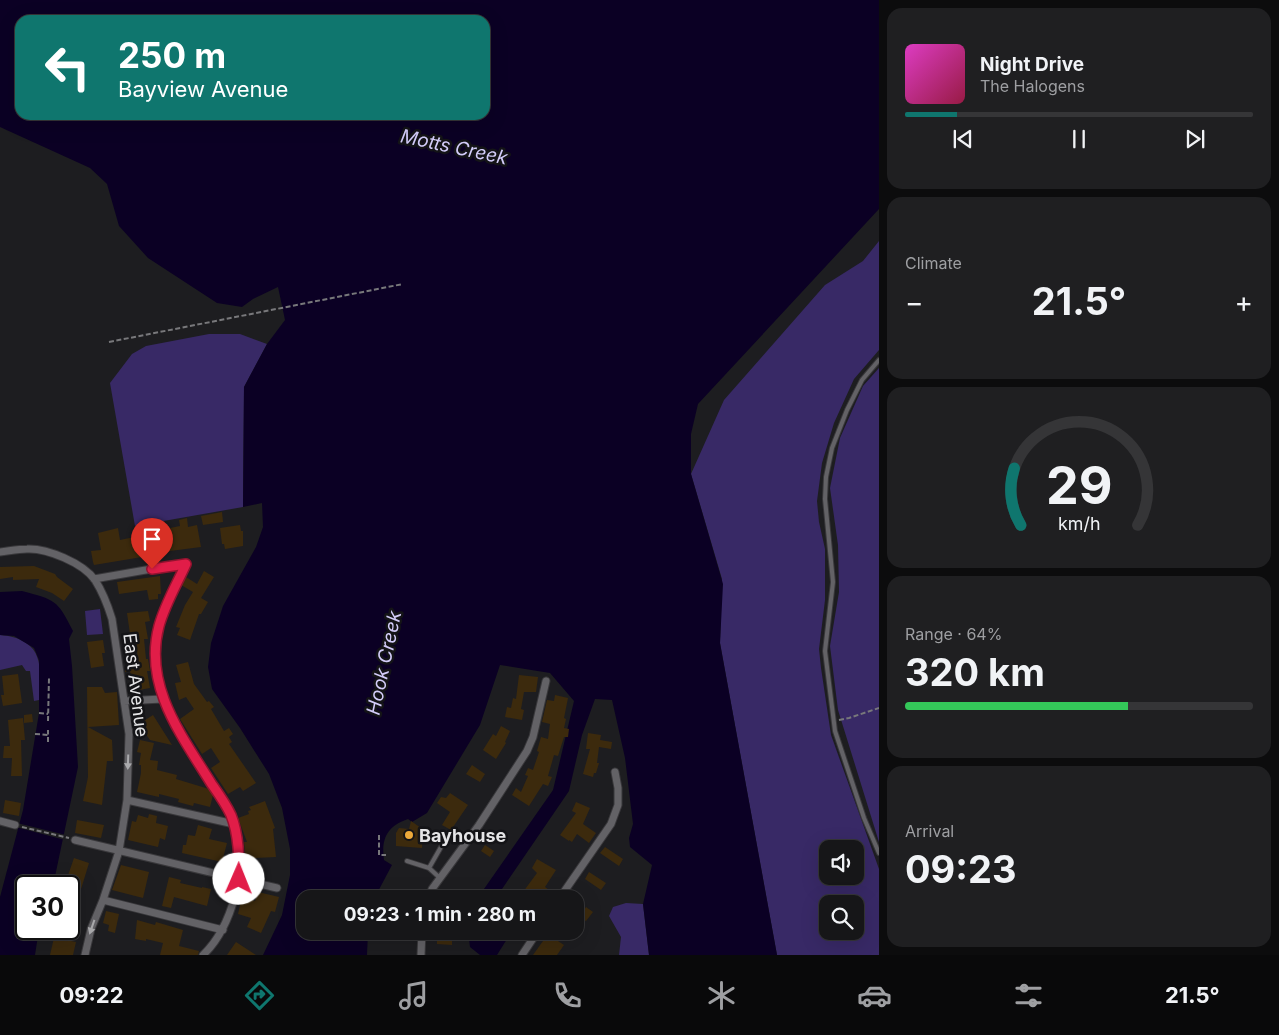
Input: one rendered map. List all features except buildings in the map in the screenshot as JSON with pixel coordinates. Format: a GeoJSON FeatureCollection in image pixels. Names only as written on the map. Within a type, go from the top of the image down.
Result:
{"type":"FeatureCollection","features":[{"type":"Feature","properties":{"kind":"street","name":"East Avenue"},"geometry":{"type":"LineString","coordinates":[[0,552],[27,548],[58,554],[75,563],[94,579],[112,619],[130,734],[127,800],[119,851],[91,929],[85,955]]}},
{"type":"Feature","properties":{"kind":"street"},"geometry":{"type":"LineString","coordinates":[[94,579],[186,564],[159,626],[156,661],[162,699],[175,725],[230,814],[234,824],[240,857],[239,879],[223,930],[203,955]]}},
{"type":"Feature","properties":{"kind":"street"},"geometry":{"type":"LineString","coordinates":[[432,890],[479,825],[527,751],[533,737],[546,681]]}},
{"type":"Feature","properties":{"kind":"street"},"geometry":{"type":"LineString","coordinates":[[124,700],[162,699]]}},
{"type":"Feature","properties":{"kind":"street"},"geometry":{"type":"LineString","coordinates":[[565,890],[611,824],[618,805],[618,788],[615,772]]}},
{"type":"Feature","properties":{"kind":"street"},"geometry":{"type":"LineString","coordinates":[[127,800],[234,824]]}},
{"type":"Feature","properties":{"kind":"street"},"geometry":{"type":"LineString","coordinates":[[0,821],[15,825]]}},
{"type":"Feature","properties":{"kind":"street"},"geometry":{"type":"LineString","coordinates":[[75,840],[277,888]]}},
{"type":"Feature","properties":{"kind":"street"},"geometry":{"type":"LineString","coordinates":[[103,900],[223,930]]}},
{"type":"Feature","properties":{"kind":"street"},"geometry":{"type":"LineString","coordinates":[[421,955],[422,940]]}},
{"type":"Feature","properties":{"kind":"street"},"geometry":{"type":"LineString","coordinates":[[522,955],[532,940]]}},
{"type":"Feature","properties":{"kind":"lane"},"geometry":{"type":"LineString","coordinates":[[879,360],[862,380],[847,410],[832,448],[826,477],[825,499],[833,582],[825,651],[835,731],[864,818],[879,853]]}},
{"type":"Feature","properties":{"kind":"lane"},"geometry":{"type":"LineString","coordinates":[[428,868],[441,847]]}},
{"type":"Feature","properties":{"kind":"lane"},"geometry":{"type":"LineString","coordinates":[[407,860],[428,868],[440,878]]}},
{"type":"Feature","properties":{"kind":"path"},"geometry":{"type":"LineString","coordinates":[[109,342],[403,284]]}},
{"type":"Feature","properties":{"kind":"path"},"geometry":{"type":"LineString","coordinates":[[48,721],[49,678]]}},
{"type":"Feature","properties":{"kind":"path"},"geometry":{"type":"LineString","coordinates":[[834,721],[879,708]]}},
{"type":"Feature","properties":{"kind":"path"},"geometry":{"type":"LineString","coordinates":[[39,713],[48,714]]}},
{"type":"Feature","properties":{"kind":"path"},"geometry":{"type":"LineString","coordinates":[[48,730],[48,742]]}},
{"type":"Feature","properties":{"kind":"path"},"geometry":{"type":"LineString","coordinates":[[35,734],[49,735]]}},
{"type":"Feature","properties":{"kind":"path"},"geometry":{"type":"LineString","coordinates":[[15,825],[75,840]]}},
{"type":"Feature","properties":{"kind":"path"},"geometry":{"type":"LineString","coordinates":[[379,835],[379,855],[386,855]]}},
{"type":"Feature","properties":{"kind":"shaded area"},"geometry":{"type":"Polygon","coordinates":[[[879,241],[879,350],[854,379],[834,423],[822,463],[817,501],[825,549],[825,600],[819,649],[821,668],[831,735],[879,869],[879,955],[777,955],[720,643],[722,579],[691,474],[724,400],[825,285],[863,261],[879,241]]]}},
{"type":"Feature","properties":{"kind":"shaded area"},"geometry":{"type":"Polygon","coordinates":[[[209,334],[240,334],[267,344],[244,387],[243,507],[135,526],[110,383],[132,354],[146,346],[209,334]]]}},
{"type":"Feature","properties":{"kind":"shaded area"},"geometry":{"type":"Polygon","coordinates":[[[879,368],[879,842],[838,710],[830,646],[839,592],[838,545],[830,488],[840,438],[863,386],[879,368]]]}},
{"type":"Feature","properties":{"kind":"shaded area"},"geometry":{"type":"Polygon","coordinates":[[[100,609],[103,634],[87,635],[85,611],[100,609]]]}},
{"type":"Feature","properties":{"kind":"shaded area"},"geometry":{"type":"Polygon","coordinates":[[[0,635],[13,637],[26,643],[36,654],[40,668],[39,700],[34,701],[30,671],[26,671],[22,665],[0,670],[0,635]]]}},
{"type":"Feature","properties":{"kind":"shaded area"},"geometry":{"type":"Polygon","coordinates":[[[626,903],[643,904],[649,955],[619,955],[621,937],[609,916],[613,907],[626,903]]]}},
{"type":"Feature","properties":{"kind":"water"},"geometry":{"type":"Polygon","coordinates":[[[0,0],[879,0],[879,209],[698,404],[691,434],[691,474],[723,584],[720,643],[777,955],[649,955],[643,904],[652,865],[630,847],[629,838],[633,824],[625,758],[612,700],[595,699],[582,735],[569,791],[501,890],[483,890],[553,790],[574,701],[550,673],[500,665],[480,725],[427,813],[412,822],[408,819],[395,825],[387,834],[383,852],[384,860],[392,865],[379,890],[296,890],[296,940],[368,940],[367,955],[263,955],[282,915],[290,875],[290,849],[282,808],[269,774],[240,728],[212,689],[208,667],[211,643],[223,606],[256,547],[263,527],[262,503],[243,507],[244,387],[267,344],[285,320],[278,287],[253,299],[242,307],[217,303],[148,258],[119,226],[107,184],[90,168],[0,127],[0,0]]]}},
{"type":"Feature","properties":{"kind":"water"},"geometry":{"type":"Polygon","coordinates":[[[22,591],[54,602],[73,631],[69,639],[78,767],[55,875],[15,875],[15,940],[37,940],[35,955],[0,955],[0,897],[23,810],[39,713],[39,660],[34,648],[14,636],[0,635],[0,592],[22,591]]]}},
{"type":"Feature","properties":{"kind":"water"},"geometry":{"type":"Polygon","coordinates":[[[469,940],[506,940],[497,955],[480,955],[470,947],[469,940]]]}},
{"type":"Feature","properties":{"kind":"pier"},"geometry":{"type":"Polygon","coordinates":[[[17,823],[66,835],[65,840],[16,827],[17,823]]]}},
{"type":"Feature","properties":{"kind":"place","name":"Bayhouse"},"geometry":{"type":"Point","coordinates":[409,835]}},
{"type":"Feature","properties":{"kind":"route"},"geometry":{"type":"LineString","coordinates":[[152,569],[186,564],[159,626],[156,661],[162,699],[175,725],[230,814],[234,824],[240,857],[239,879]]}},
{"type":"Feature","properties":{"kind":"water label","name":"Motts Creek"},"geometry":{"type":"Point","coordinates":[454,147]}},
{"type":"Feature","properties":{"kind":"water label","name":"Hook Creek"},"geometry":{"type":"Point","coordinates":[384,663]}}]}
